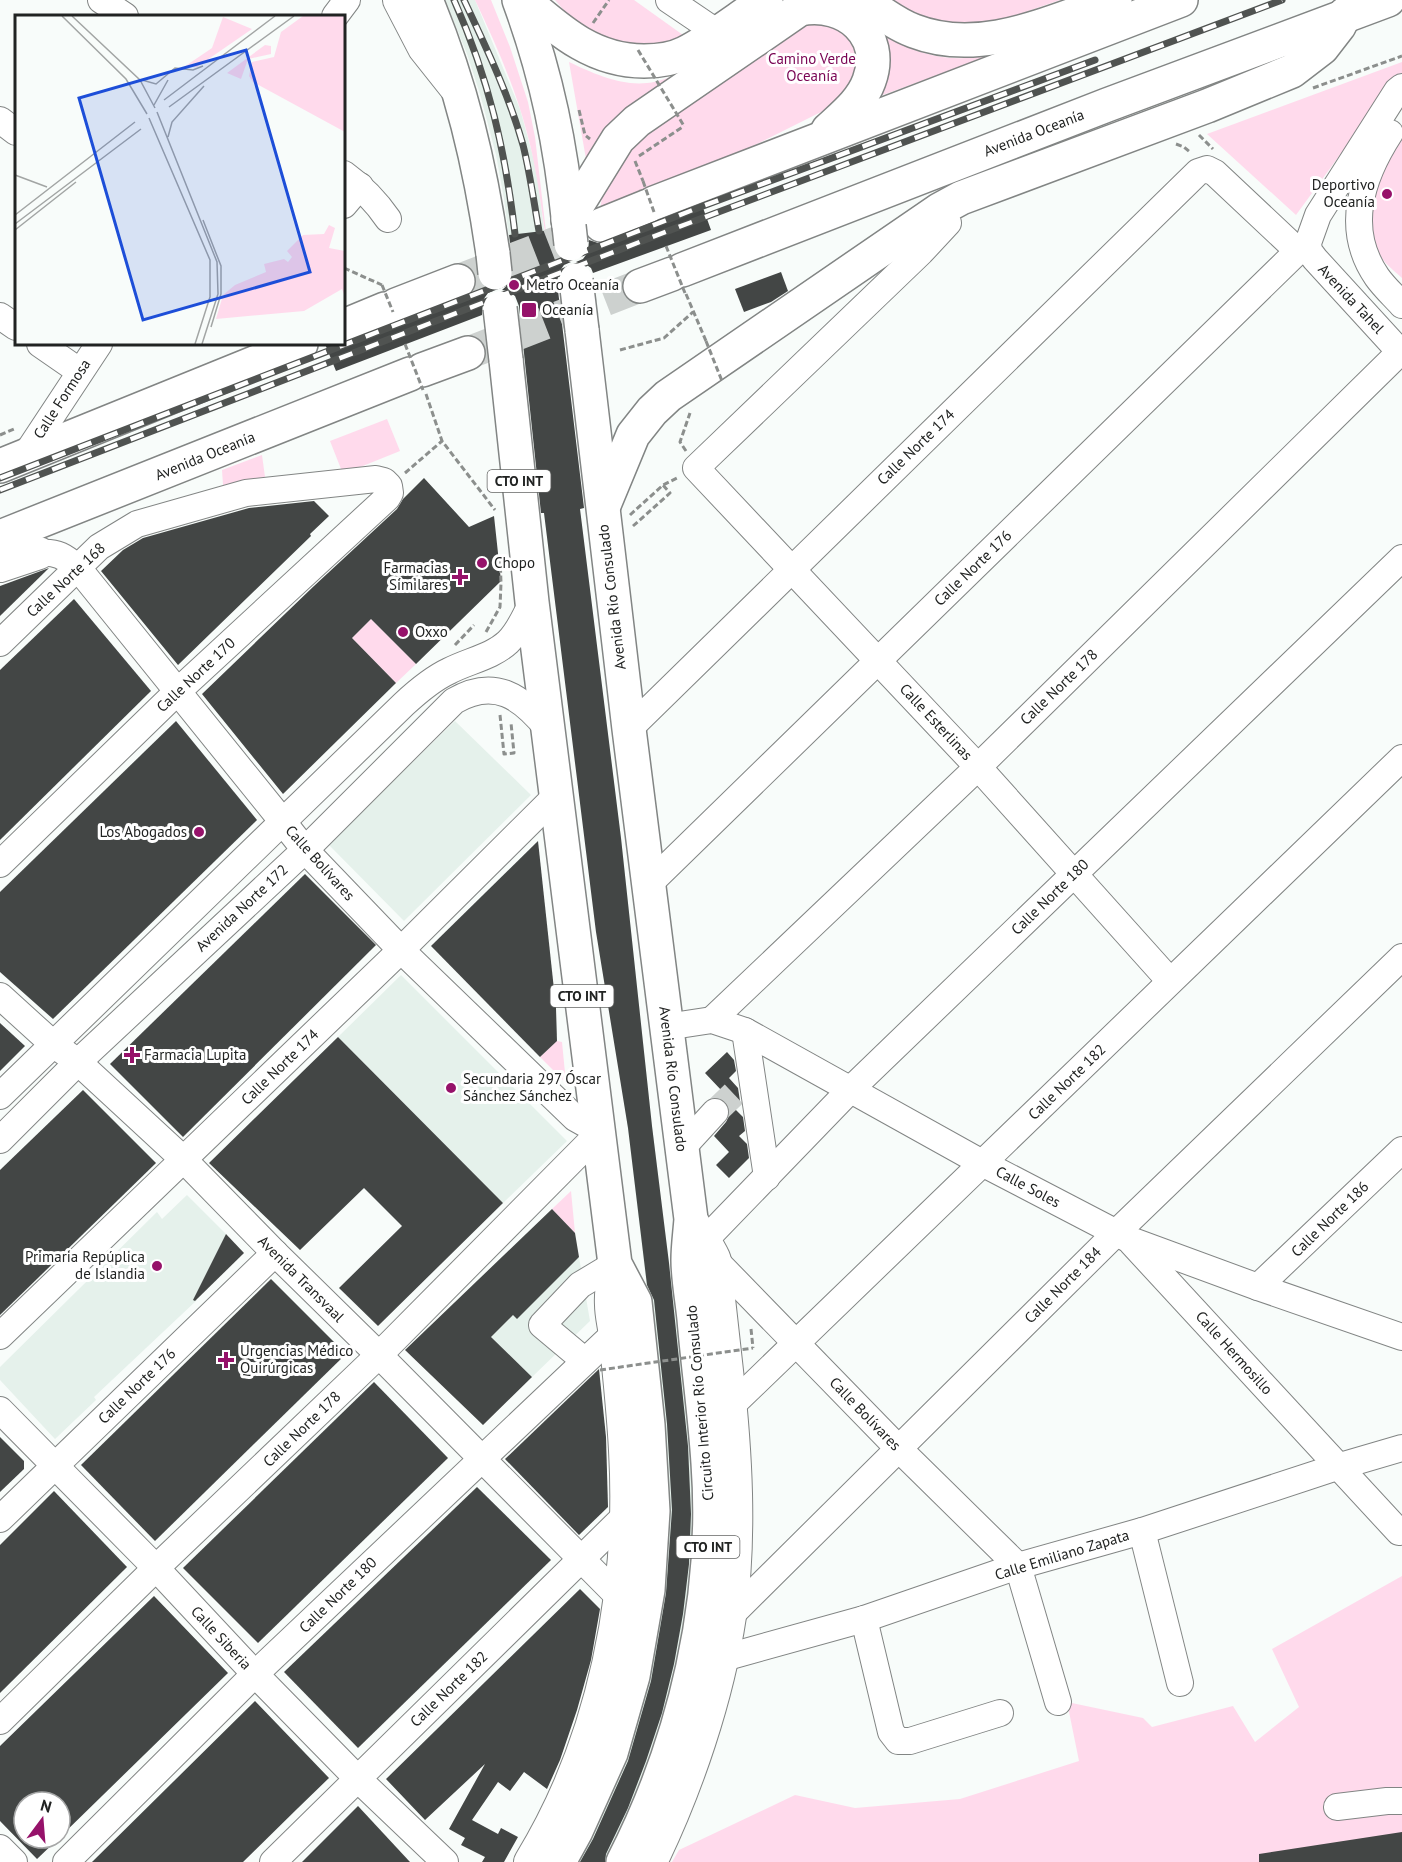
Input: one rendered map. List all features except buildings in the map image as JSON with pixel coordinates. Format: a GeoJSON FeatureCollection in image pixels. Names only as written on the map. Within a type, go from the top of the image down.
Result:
{"type":"FeatureCollection","features":[{"type":"Feature","properties":{"kind":"highway"},"geometry":{"type":"LineString","coordinates":[[426,0],[461,94],[480,168],[494,263]]}},
{"type":"Feature","properties":{"kind":"highway"},"geometry":{"type":"LineString","coordinates":[[519,0],[549,96],[562,166],[569,230],[609,153],[618,139],[637,120],[800,9],[814,4],[837,8],[857,21],[869,40],[873,61],[869,83],[864,92],[849,111],[816,141]]}},
{"type":"Feature","properties":{"kind":"highway"},"geometry":{"type":"LineString","coordinates":[[524,0],[569,38],[591,50],[616,59],[649,61],[684,53],[766,0]]}},
{"type":"Feature","properties":{"kind":"highway"},"geometry":{"type":"LineString","coordinates":[[863,0],[913,31],[943,39],[975,40],[1010,35],[1115,0]]}},
{"type":"Feature","properties":{"kind":"highway"},"geometry":{"type":"LineString","coordinates":[[601,225],[650,200],[816,141],[1181,0]]}},
{"type":"Feature","properties":{"kind":"highway","name":"Avenida Oceanía"},"geometry":{"type":"LineString","coordinates":[[640,286],[1388,0]]}},
{"type":"Feature","properties":{"kind":"highway"},"geometry":{"type":"LineString","coordinates":[[602,509],[633,435],[652,411],[668,396],[939,210],[961,198],[1207,106],[1292,71],[1322,48],[1346,15]]}},
{"type":"Feature","properties":{"kind":"highway","name":"Avenida Río Consulado"},"geometry":{"type":"LineString","coordinates":[[576,280],[628,729],[682,1148],[703,1240]]}},
{"type":"Feature","properties":{"kind":"highway"},"geometry":{"type":"LineString","coordinates":[[345,325],[387,299],[458,281]]}},
{"type":"Feature","properties":{"kind":"highway","name":"CTO INT"},"geometry":{"type":"LineString","coordinates":[[500,308],[532,602],[615,1264],[635,1302],[646,1403],[653,1511],[648,1590],[633,1676],[611,1753],[585,1812],[541,1858]]}},
{"type":"Feature","properties":{"kind":"highway"},"geometry":{"type":"LineString","coordinates":[[13,450],[298,345]]}},
{"type":"Feature","properties":{"kind":"highway","name":"Avenida Oceanía"},"geometry":{"type":"LineString","coordinates":[[0,537],[418,375],[468,353]]}},
{"type":"Feature","properties":{"kind":"highway","name":"Circuito Interior Río Consulado"},"geometry":{"type":"LineString","coordinates":[[623,1862],[658,1784],[675,1732],[699,1632],[710,1518],[708,1464],[688,1262],[703,1240]]}},
{"type":"Feature","properties":{"kind":"main road"},"geometry":{"type":"LineString","coordinates":[[399,0],[424,48],[461,94]]}},
{"type":"Feature","properties":{"kind":"main road"},"geometry":{"type":"LineString","coordinates":[[0,566],[39,553]]}},
{"type":"Feature","properties":{"kind":"main road","name":"Avenida Río Consulado"},"geometry":{"type":"LineString","coordinates":[[651,1862],[696,1751],[729,1617],[736,1524],[731,1406],[703,1240]]}},
{"type":"Feature","properties":{"kind":"main road","name":"CTO INT"},"geometry":{"type":"LineString","coordinates":[[541,1858],[586,1745],[604,1684],[619,1597],[626,1515],[625,1448],[611,1303],[615,1264]]}},
{"type":"Feature","properties":{"kind":"street"},"geometry":{"type":"LineString","coordinates":[[101,0],[124,15]]}},
{"type":"Feature","properties":{"kind":"street"},"geometry":{"type":"LineString","coordinates":[[336,15],[347,0]]}},
{"type":"Feature","properties":{"kind":"street"},"geometry":{"type":"LineString","coordinates":[[669,0],[709,27]]}},
{"type":"Feature","properties":{"kind":"street","name":"Avenida Tahel"},"geometry":{"type":"LineString","coordinates":[[1304,251],[1318,215],[1402,87]]}},
{"type":"Feature","properties":{"kind":"street"},"geometry":{"type":"LineString","coordinates":[[1402,115],[1368,170],[1361,190],[1359,226],[1362,243],[1372,269],[1402,305]]}},
{"type":"Feature","properties":{"kind":"street"},"geometry":{"type":"LineString","coordinates":[[0,120],[15,131]]}},
{"type":"Feature","properties":{"kind":"street","name":"Avenida Tahel"},"geometry":{"type":"LineString","coordinates":[[1212,161],[1215,173],[1304,251],[1401,352]]}},
{"type":"Feature","properties":{"kind":"street","name":"Calle Norte 174"},"geometry":{"type":"LineString","coordinates":[[628,729],[1198,172],[1212,161]]}},
{"type":"Feature","properties":{"kind":"street"},"geometry":{"type":"LineString","coordinates":[[345,202],[352,180],[376,201],[388,219]]}},
{"type":"Feature","properties":{"kind":"street"},"geometry":{"type":"LineString","coordinates":[[696,468],[921,252],[948,222]]}},
{"type":"Feature","properties":{"kind":"street","name":"Calle Norte 176"},"geometry":{"type":"LineString","coordinates":[[648,885],[878,660],[1304,251]]}},
{"type":"Feature","properties":{"kind":"street"},"geometry":{"type":"LineString","coordinates":[[0,316],[15,326]]}},
{"type":"Feature","properties":{"kind":"street"},"geometry":{"type":"LineString","coordinates":[[41,345],[80,371]]}},
{"type":"Feature","properties":{"kind":"street","name":"Calle Formosa"},"geometry":{"type":"LineString","coordinates":[[13,450],[80,371],[98,345]]}},
{"type":"Feature","properties":{"kind":"street","name":"Calle Norte 178"},"geometry":{"type":"LineString","coordinates":[[712,1020],[978,767],[1401,352]]}},
{"type":"Feature","properties":{"kind":"street","name":"Calle Esterlinas"},"geometry":{"type":"LineString","coordinates":[[696,468],[978,767],[1170,981]]}},
{"type":"Feature","properties":{"kind":"street","name":"Calle Norte 168"},"geometry":{"type":"LineString","coordinates":[[0,643],[99,547],[137,524],[246,493],[376,479],[384,481],[389,486]]}},
{"type":"Feature","properties":{"kind":"street","name":"Calle Norte 170"},"geometry":{"type":"LineString","coordinates":[[0,864],[178,691],[387,498],[390,493],[389,486]]}},
{"type":"Feature","properties":{"kind":"street","name":"Calle Bolívares"},"geometry":{"type":"LineString","coordinates":[[39,553],[51,551],[63,555],[78,568],[284,822],[304,850],[401,950],[575,1118],[600,1132]]}},
{"type":"Feature","properties":{"kind":"street","name":"Calle Norte 180"},"geometry":{"type":"LineString","coordinates":[[703,1240],[850,1090],[1402,558]]}},
{"type":"Feature","properties":{"kind":"street"},"geometry":{"type":"LineString","coordinates":[[0,1096],[418,691],[449,671],[491,653],[508,642],[532,602]]}},
{"type":"Feature","properties":{"kind":"street","name":"Avenida Norte 172"},"geometry":{"type":"LineString","coordinates":[[0,1140],[78,1062],[304,850],[446,708],[473,692],[504,693],[523,702],[548,729]]}},
{"type":"Feature","properties":{"kind":"street","name":"Calle Norte 182"},"geometry":{"type":"LineString","coordinates":[[731,1406],[1402,758]]}},
{"type":"Feature","properties":{"kind":"street","name":"Calle Norte 174"},"geometry":{"type":"LineString","coordinates":[[0,1336],[401,950],[556,795]]}},
{"type":"Feature","properties":{"kind":"street","name":"Calle Norte 184"},"geometry":{"type":"LineString","coordinates":[[729,1617],[898,1448],[1123,1237],[1402,957]]}},
{"type":"Feature","properties":{"kind":"street","name":"Avenida Transvaal"},"geometry":{"type":"LineString","coordinates":[[0,996],[53,1044],[78,1062],[183,1159],[619,1597]]}},
{"type":"Feature","properties":{"kind":"street","name":"Calle Soles"},"geometry":{"type":"LineString","coordinates":[[666,1027],[712,1020],[745,1030],[984,1164],[1123,1237],[1402,1337]]}},
{"type":"Feature","properties":{"kind":"street"},"geometry":{"type":"LineString","coordinates":[[745,1030],[746,1083],[767,1177]]}},
{"type":"Feature","properties":{"kind":"street"},"geometry":{"type":"LineString","coordinates":[[682,1148],[715,1112]]}},
{"type":"Feature","properties":{"kind":"street","name":"Calle Norte 178"},"geometry":{"type":"LineString","coordinates":[[0,1721],[379,1355],[600,1132]]}},
{"type":"Feature","properties":{"kind":"street","name":"Calle Norte 186"},"geometry":{"type":"LineString","coordinates":[[1258,1287],[1402,1150]]}},
{"type":"Feature","properties":{"kind":"street","name":"Calle Hermosillo"},"geometry":{"type":"LineString","coordinates":[[1123,1237],[1399,1532]]}},
{"type":"Feature","properties":{"kind":"street","name":"Calle Bolívares"},"geometry":{"type":"LineString","coordinates":[[703,1240],[797,1343],[898,1448],[1018,1566]]}},
{"type":"Feature","properties":{"kind":"street","name":"Calle Norte 176"},"geometry":{"type":"LineString","coordinates":[[0,1519],[275,1253]]}},
{"type":"Feature","properties":{"kind":"street"},"geometry":{"type":"LineString","coordinates":[[592,1365],[542,1325],[580,1285],[615,1264]]}},
{"type":"Feature","properties":{"kind":"street","name":"Calle Norte 180"},"geometry":{"type":"LineString","coordinates":[[66,1862],[255,1674],[480,1458],[592,1365],[615,1333]]}},
{"type":"Feature","properties":{"kind":"street","name":"Calle Siberia"},"geometry":{"type":"LineString","coordinates":[[0,1410],[156,1568],[357,1778],[446,1862]]}},
{"type":"Feature","properties":{"kind":"street","name":"Calle Emiliano Zapata"},"geometry":{"type":"LineString","coordinates":[[720,1659],[864,1619],[1018,1566],[1142,1531],[1402,1448]]}},
{"type":"Feature","properties":{"kind":"street","name":"Calle Norte 182"},"geometry":{"type":"LineString","coordinates":[[273,1862],[626,1515]]}},
{"type":"Feature","properties":{"kind":"street"},"geometry":{"type":"LineString","coordinates":[[1142,1531],[1180,1683]]}},
{"type":"Feature","properties":{"kind":"street"},"geometry":{"type":"LineString","coordinates":[[1018,1566],[1058,1702]]}},
{"type":"Feature","properties":{"kind":"street"},"geometry":{"type":"LineString","coordinates":[[864,1619],[891,1732],[898,1741],[910,1741],[1000,1713]]}},
{"type":"Feature","properties":{"kind":"street"},"geometry":{"type":"LineString","coordinates":[[1337,1807],[1402,1801]]}},
{"type":"Feature","properties":{"kind":"street"},"geometry":{"type":"LineString","coordinates":[[0,1848],[14,1862]]}},
{"type":"Feature","properties":{"kind":"path"},"geometry":{"type":"LineString","coordinates":[[638,50],[684,126],[634,159],[650,200]]}},
{"type":"Feature","properties":{"kind":"path"},"geometry":{"type":"LineString","coordinates":[[577,103],[585,135],[609,153]]}},
{"type":"Feature","properties":{"kind":"path"},"geometry":{"type":"LineString","coordinates":[[1193,129],[1212,161]]}},
{"type":"Feature","properties":{"kind":"path"},"geometry":{"type":"LineString","coordinates":[[345,269],[387,299]]}},
{"type":"Feature","properties":{"kind":"path"},"geometry":{"type":"LineString","coordinates":[[676,271],[722,381]]}},
{"type":"Feature","properties":{"kind":"path"},"geometry":{"type":"LineString","coordinates":[[620,350],[664,338],[693,312]]}},
{"type":"Feature","properties":{"kind":"path"},"geometry":{"type":"LineString","coordinates":[[418,375],[442,441],[495,509],[496,520]]}},
{"type":"Feature","properties":{"kind":"path"},"geometry":{"type":"LineString","coordinates":[[602,509],[629,516],[663,485],[696,468],[680,442],[691,411]]}},
{"type":"Feature","properties":{"kind":"path"},"geometry":{"type":"LineString","coordinates":[[0,435],[13,450]]}},
{"type":"Feature","properties":{"kind":"path"},"geometry":{"type":"LineString","coordinates":[[389,486],[442,441]]}},
{"type":"Feature","properties":{"kind":"path"},"geometry":{"type":"LineString","coordinates":[[633,526],[670,493],[663,485]]}},
{"type":"Feature","properties":{"kind":"path"},"geometry":{"type":"LineString","coordinates":[[491,653],[482,643],[500,607],[500,553]]}},
{"type":"Feature","properties":{"kind":"path"},"geometry":{"type":"LineString","coordinates":[[453,646],[474,625]]}},
{"type":"Feature","properties":{"kind":"path"},"geometry":{"type":"LineString","coordinates":[[494,691],[499,710],[504,754],[514,753],[511,723]]}},
{"type":"Feature","properties":{"kind":"path"},"geometry":{"type":"LineString","coordinates":[[592,1365],[753,1348],[750,1323]]}},
{"type":"Feature","properties":{"kind":"shaded area"},"geometry":{"type":"Polygon","coordinates":[[[445,0],[475,0],[520,109],[534,160],[539,189],[621,838],[692,1464],[693,1523],[684,1639],[657,1747],[608,1862],[578,1862],[612,1792],[633,1738],[650,1679],[664,1601],[669,1545],[667,1459],[628,1128],[586,843],[504,199],[496,155],[480,94],[445,0]]]}},
{"type":"Feature","properties":{"kind":"shaded area"},"geometry":{"type":"Polygon","coordinates":[[[455,721],[531,795],[404,921],[328,844],[455,721]]]}},
{"type":"Feature","properties":{"kind":"shaded area","name":"Secundaria 297 Óscar Sánchez Sánchez"},"geometry":{"type":"Polygon","coordinates":[[[401,975],[567,1141],[503,1203],[338,1037],[401,975]]]}},
{"type":"Feature","properties":{"kind":"shaded area"},"geometry":{"type":"Polygon","coordinates":[[[187,1195],[226,1234],[195,1297],[197,1300],[94,1397],[96,1400],[55,1439],[0,1380],[0,1367],[157,1212],[162,1219],[187,1195]]]}},
{"type":"Feature","properties":{"kind":"shaded area"},"geometry":{"type":"Polygon","coordinates":[[[579,1257],[590,1321],[532,1377],[491,1337],[513,1315],[517,1318],[579,1257]]]}},
{"type":"Feature","properties":{"kind":"green space"},"geometry":{"type":"Polygon","coordinates":[[[475,0],[491,0],[510,47],[528,102],[535,137],[546,232],[533,157],[517,99],[475,0]]]}},
{"type":"Feature","properties":{"kind":"green space"},"geometry":{"type":"Polygon","coordinates":[[[555,0],[634,0],[683,35],[666,43],[647,45],[603,40],[573,21],[555,0]]]}},
{"type":"Feature","properties":{"kind":"green space"},"geometry":{"type":"Polygon","coordinates":[[[883,0],[1060,0],[985,26],[943,27],[883,0]]]}},
{"type":"Feature","properties":{"kind":"green space","name":"Camino Verde Oceanía"},"geometry":{"type":"Polygon","coordinates":[[[819,20],[849,36],[859,54],[861,71],[845,100],[725,160],[599,215],[603,192],[629,143],[798,25],[819,20]]]}},
{"type":"Feature","properties":{"kind":"green space"},"geometry":{"type":"Polygon","coordinates":[[[884,35],[912,49],[944,57],[965,58],[1006,50],[880,96],[884,85],[884,35]]]}},
{"type":"Feature","properties":{"kind":"green space"},"geometry":{"type":"Polygon","coordinates":[[[569,62],[607,78],[627,83],[647,83],[684,72],[613,122],[599,137],[586,159],[569,62]]]}},
{"type":"Feature","properties":{"kind":"green space"},"geometry":{"type":"Polygon","coordinates":[[[1402,62],[1402,73],[1399,74],[1296,215],[1207,134],[1402,62]]]}},
{"type":"Feature","properties":{"kind":"green space","name":"Deportivo Oceanía"},"geometry":{"type":"Polygon","coordinates":[[[1402,136],[1402,278],[1384,261],[1373,242],[1369,226],[1369,211],[1378,180],[1402,136]]]}},
{"type":"Feature","properties":{"kind":"green space"},"geometry":{"type":"Polygon","coordinates":[[[387,419],[400,451],[343,474],[330,441],[387,419]]]}},
{"type":"Feature","properties":{"kind":"green space"},"geometry":{"type":"Polygon","coordinates":[[[262,455],[265,477],[223,485],[222,470],[262,455]]]}},
{"type":"Feature","properties":{"kind":"green space"},"geometry":{"type":"Polygon","coordinates":[[[371,619],[416,664],[396,683],[352,638],[371,619]]]}},
{"type":"Feature","properties":{"kind":"green space"},"geometry":{"type":"Polygon","coordinates":[[[557,1041],[562,1042],[566,1083],[540,1057],[557,1041]]]}},
{"type":"Feature","properties":{"kind":"green space"},"geometry":{"type":"Polygon","coordinates":[[[571,1191],[575,1233],[552,1209],[571,1191]]]}},
{"type":"Feature","properties":{"kind":"green space"},"geometry":{"type":"Polygon","coordinates":[[[1402,1576],[1402,1862],[672,1862],[679,1850],[795,1795],[855,1808],[960,1799],[1079,1761],[1067,1702],[1143,1718],[1152,1727],[1233,1706],[1255,1742],[1299,1707],[1272,1649],[1402,1576]]]}},
{"type":"Feature","properties":{"kind":"tunnel"},"geometry":{"type":"LineString","coordinates":[[458,281],[597,227]]}},
{"type":"Feature","properties":{"kind":"tunnel"},"geometry":{"type":"LineString","coordinates":[[468,353],[640,286]]}},
{"type":"Feature","properties":{"kind":"tunnel"},"geometry":{"type":"LineString","coordinates":[[715,1112],[739,1089]]}},
{"type":"Feature","properties":{"kind":"railway"},"geometry":{"type":"LineString","coordinates":[[454,0],[477,58],[494,115],[501,143],[515,234]]}},
{"type":"Feature","properties":{"kind":"railway"},"geometry":{"type":"LineString","coordinates":[[464,0],[496,71],[517,126],[528,166],[539,231]]}},
{"type":"Feature","properties":{"kind":"railway"},"geometry":{"type":"LineString","coordinates":[[0,490],[668,231],[1282,0]]}},
{"type":"Feature","properties":{"kind":"railway"},"geometry":{"type":"LineString","coordinates":[[345,345],[703,206],[1095,60]]}},
{"type":"Feature","properties":{"kind":"railway"},"geometry":{"type":"LineString","coordinates":[[0,478],[344,345]]}},
{"type":"Feature","properties":{"kind":"place","name":"Deportivo Oceanía"},"geometry":{"type":"Point","coordinates":[1387,194]}},
{"type":"Feature","properties":{"kind":"place","name":"Metro Oceanía"},"geometry":{"type":"Point","coordinates":[514,285]}},
{"type":"Feature","properties":{"kind":"place","name":"Oceanía"},"geometry":{"type":"Point","coordinates":[529,310]}},
{"type":"Feature","properties":{"kind":"place","name":"Chopo"},"geometry":{"type":"Point","coordinates":[482,563]}},
{"type":"Feature","properties":{"kind":"place","name":"Farmacias Similares"},"geometry":{"type":"Point","coordinates":[460,577]}},
{"type":"Feature","properties":{"kind":"place","name":"Oxxo"},"geometry":{"type":"Point","coordinates":[403,632]}},
{"type":"Feature","properties":{"kind":"place","name":"Los Abogados"},"geometry":{"type":"Point","coordinates":[199,832]}},
{"type":"Feature","properties":{"kind":"place","name":"Farmacia Lupita"},"geometry":{"type":"Point","coordinates":[132,1055]}},
{"type":"Feature","properties":{"kind":"place","name":"Secundaria 297 Óscar Sánchez Sánchez"},"geometry":{"type":"Point","coordinates":[451,1088]}},
{"type":"Feature","properties":{"kind":"place","name":"Primaria Repúplica de Islandia"},"geometry":{"type":"Point","coordinates":[157,1266]}},
{"type":"Feature","properties":{"kind":"place","name":"Urgencias Médico Quirúrgicas"},"geometry":{"type":"Point","coordinates":[226,1360]}}]}
